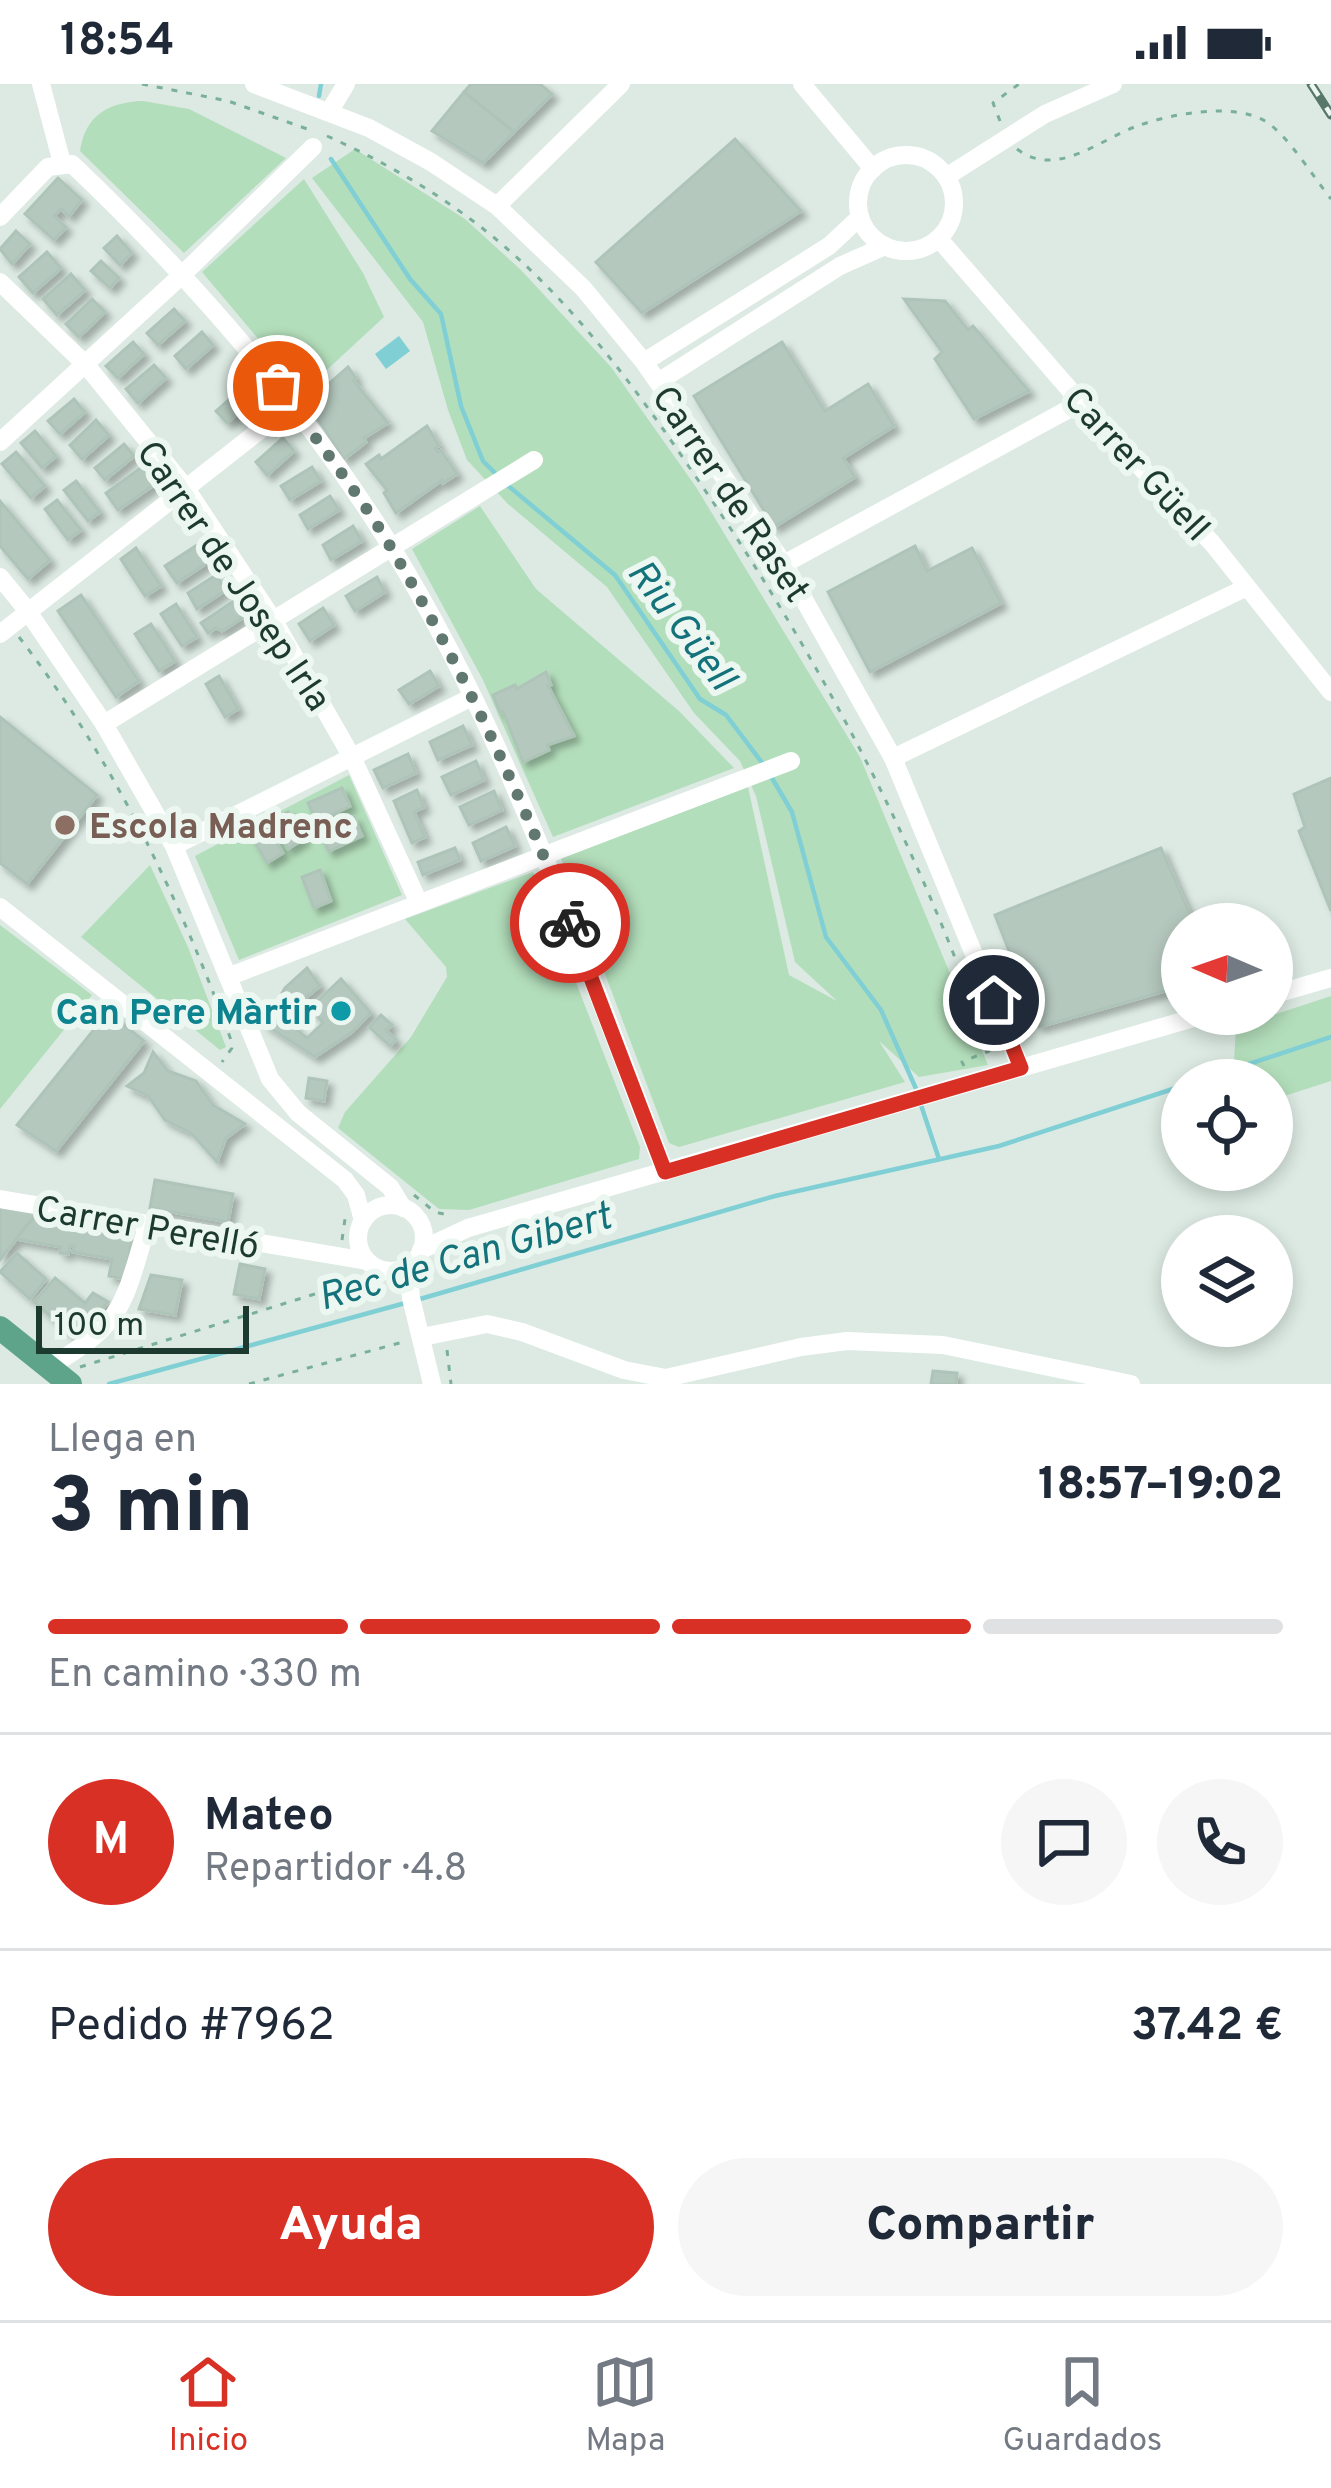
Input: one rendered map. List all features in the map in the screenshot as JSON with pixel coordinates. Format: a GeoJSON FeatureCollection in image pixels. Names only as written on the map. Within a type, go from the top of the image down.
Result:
{"type":"FeatureCollection","features":[{"type":"Feature","properties":{"kind":"main road"},"geometry":{"type":"LineString","coordinates":[[0,1328],[62,1372]]}},
{"type":"Feature","properties":{"kind":"street"},"geometry":{"type":"LineString","coordinates":[[41,84],[67,164],[184,274],[292,405],[391,547],[472,697],[544,855],[665,1172]]}},
{"type":"Feature","properties":{"kind":"street","name":"Carrer de Raset"},"geometry":{"type":"LineString","coordinates":[[254,84],[329,112],[411,151],[497,206],[583,288],[644,362],[784,564],[892,758],[1021,1068]]}},
{"type":"Feature","properties":{"kind":"street"},"geometry":{"type":"LineString","coordinates":[[329,112],[346,84]]}},
{"type":"Feature","properties":{"kind":"street"},"geometry":{"type":"LineString","coordinates":[[497,206],[621,84]]}},
{"type":"Feature","properties":{"kind":"street"},"geometry":{"type":"LineString","coordinates":[[802,84],[873,169]]}},
{"type":"Feature","properties":{"kind":"street"},"geometry":{"type":"LineString","coordinates":[[946,177],[1067,102],[1113,84]]}},
{"type":"Feature","properties":{"kind":"street"},"geometry":{"type":"LineString","coordinates":[[0,442],[314,147]]}},
{"type":"Feature","properties":{"kind":"street"},"geometry":{"type":"LineString","coordinates":[[914,156],[931,162],[946,177],[953,212],[938,239],[917,250],[885,246],[872,237],[860,217],[862,186],[873,169],[888,159],[914,156]]}},
{"type":"Feature","properties":{"kind":"street"},"geometry":{"type":"LineString","coordinates":[[0,217],[34,178],[48,167],[67,164]]}},
{"type":"Feature","properties":{"kind":"street"},"geometry":{"type":"LineString","coordinates":[[644,362],[830,246],[860,217]]}},
{"type":"Feature","properties":{"kind":"street","name":"Carrer Güell"},"geometry":{"type":"LineString","coordinates":[[938,239],[1080,403],[1212,543],[1331,692]]}},
{"type":"Feature","properties":{"kind":"street"},"geometry":{"type":"LineString","coordinates":[[658,382],[840,266],[885,246]]}},
{"type":"Feature","properties":{"kind":"street","name":"Carrer de Josep Irla"},"geometry":{"type":"LineString","coordinates":[[0,282],[86,364],[185,487],[274,621],[353,759],[419,903]]}},
{"type":"Feature","properties":{"kind":"street"},"geometry":{"type":"LineString","coordinates":[[784,564],[1080,403]]}},
{"type":"Feature","properties":{"kind":"street"},"geometry":{"type":"LineString","coordinates":[[5,630],[292,405]]}},
{"type":"Feature","properties":{"kind":"street"},"geometry":{"type":"LineString","coordinates":[[104,724],[534,460]]}},
{"type":"Feature","properties":{"kind":"street"},"geometry":{"type":"LineString","coordinates":[[0,577],[104,724],[174,846],[261,1062],[281,1095],[391,1187],[420,1224],[468,1228]]}},
{"type":"Feature","properties":{"kind":"street"},"geometry":{"type":"LineString","coordinates":[[892,758],[1244,588]]}},
{"type":"Feature","properties":{"kind":"street"},"geometry":{"type":"LineString","coordinates":[[174,846],[472,697]]}},
{"type":"Feature","properties":{"kind":"street"},"geometry":{"type":"LineString","coordinates":[[230,976],[791,761]]}},
{"type":"Feature","properties":{"kind":"street"},"geometry":{"type":"LineString","coordinates":[[0,907],[345,1180],[356,1195],[363,1221],[358,1239],[364,1269],[401,1268],[421,1250],[468,1228],[1161,1028]]}},
{"type":"Feature","properties":{"kind":"street"},"geometry":{"type":"LineString","coordinates":[[1293,989],[1331,978]]}},
{"type":"Feature","properties":{"kind":"street","name":"Carrer Perelló"},"geometry":{"type":"LineString","coordinates":[[0,1199],[364,1269]]}},
{"type":"Feature","properties":{"kind":"street"},"geometry":{"type":"LineString","coordinates":[[363,1221],[383,1206],[403,1208]]}},
{"type":"Feature","properties":{"kind":"street"},"geometry":{"type":"LineString","coordinates":[[420,1224],[421,1250]]}},
{"type":"Feature","properties":{"kind":"street"},"geometry":{"type":"LineString","coordinates":[[62,1372],[124,1304],[147,1226]]}},
{"type":"Feature","properties":{"kind":"street"},"geometry":{"type":"LineString","coordinates":[[401,1268],[432,1384]]}},
{"type":"Feature","properties":{"kind":"street"},"geometry":{"type":"LineString","coordinates":[[421,1332],[445,1334],[487,1324],[624,1370],[666,1378],[801,1347],[883,1341],[943,1345],[1131,1384]]}},
{"type":"Feature","properties":{"kind":"path"},"geometry":{"type":"LineString","coordinates":[[142,84],[255,109],[325,135],[388,166],[452,206],[512,253],[603,350],[748,553],[854,736],[946,935],[989,1051],[962,1062],[970,1083]]}},
{"type":"Feature","properties":{"kind":"path"},"geometry":{"type":"LineString","coordinates":[[1019,84],[993,103],[1020,152],[1049,161],[1068,158],[1140,125],[1197,114],[1238,113],[1275,128],[1331,199]]}},
{"type":"Feature","properties":{"kind":"path"},"geometry":{"type":"LineString","coordinates":[[5,630],[82,728],[170,886],[231,1040],[232,1048],[219,1067]]}},
{"type":"Feature","properties":{"kind":"path"},"geometry":{"type":"LineString","coordinates":[[62,1372],[315,1294],[364,1269]]}},
{"type":"Feature","properties":{"kind":"path"},"geometry":{"type":"LineString","coordinates":[[249,1384],[421,1332]]}},
{"type":"Feature","properties":{"kind":"path"},"geometry":{"type":"LineString","coordinates":[[445,1334],[452,1384]]}},
{"type":"Feature","properties":{"kind":"green space"},"geometry":{"type":"Polygon","coordinates":[[[143,101],[189,109],[286,158],[184,253],[80,151],[87,128],[101,113],[143,101]]]}},
{"type":"Feature","properties":{"kind":"green space"},"geometry":{"type":"Polygon","coordinates":[[[355,149],[465,219],[521,270],[611,367],[696,487],[860,757],[988,1065],[919,1077],[879,1041],[905,1082],[679,1147],[669,1143],[561,858],[748,787],[789,975],[837,1001],[795,962],[756,796],[740,761],[694,713],[607,587],[508,504],[467,460],[423,322],[312,178],[355,149]]]}},
{"type":"Feature","properties":{"kind":"green space"},"geometry":{"type":"Polygon","coordinates":[[[304,179],[363,273],[384,317],[303,392],[202,272],[304,179]]]}},
{"type":"Feature","properties":{"kind":"green space"},"geometry":{"type":"Polygon","coordinates":[[[480,506],[536,589],[679,711],[734,768],[553,837],[483,680],[412,549],[480,506]]]}},
{"type":"Feature","properties":{"kind":"green space"},"geometry":{"type":"Polygon","coordinates":[[[349,775],[402,895],[239,960],[195,856],[349,775]]]}},
{"type":"Feature","properties":{"kind":"green space"},"geometry":{"type":"Polygon","coordinates":[[[150,865],[226,1047],[220,1050],[81,937],[150,865]]]}},
{"type":"Feature","properties":{"kind":"green space"},"geometry":{"type":"Polygon","coordinates":[[[533,872],[640,1147],[639,1159],[469,1210],[439,1209],[338,1128],[345,1112],[411,1037],[447,977],[446,967],[405,919],[533,872]]]}},
{"type":"Feature","properties":{"kind":"green space"},"geometry":{"type":"Polygon","coordinates":[[[0,925],[92,995],[0,1109],[0,925]]]}},
{"type":"Feature","properties":{"kind":"green space"},"geometry":{"type":"Polygon","coordinates":[[[1331,996],[1331,1081],[1293,1093],[1293,1059],[1234,1059],[1236,1035],[1293,1035],[1293,1008],[1331,996]]]}},
{"type":"Feature","properties":{"kind":"water"},"geometry":{"type":"Polygon","coordinates":[[[399,336],[410,351],[386,369],[375,354],[399,336]]]}},
{"type":"Feature","properties":{"kind":"building"},"geometry":{"type":"Polygon","coordinates":[[[471,84],[540,84],[552,94],[514,132],[464,92],[471,84]]]}},
{"type":"Feature","properties":{"kind":"building"},"geometry":{"type":"Polygon","coordinates":[[[464,92],[514,132],[483,163],[432,131],[464,92]]]}},
{"type":"Feature","properties":{"kind":"building"},"geometry":{"type":"Polygon","coordinates":[[[735,139],[801,211],[642,313],[596,262],[735,139]]]}},
{"type":"Feature","properties":{"kind":"building"},"geometry":{"type":"Polygon","coordinates":[[[58,178],[82,200],[69,216],[61,209],[54,216],[66,227],[54,240],[25,214],[58,178]]]}},
{"type":"Feature","properties":{"kind":"building"},"geometry":{"type":"Polygon","coordinates":[[[16,231],[30,244],[12,264],[0,249],[16,231]]]}},
{"type":"Feature","properties":{"kind":"building"},"geometry":{"type":"Polygon","coordinates":[[[117,236],[132,253],[120,265],[104,248],[117,236]]]}},
{"type":"Feature","properties":{"kind":"building"},"geometry":{"type":"Polygon","coordinates":[[[47,252],[61,268],[33,293],[19,277],[47,252]]]}},
{"type":"Feature","properties":{"kind":"building"},"geometry":{"type":"Polygon","coordinates":[[[101,261],[119,278],[110,288],[91,271],[101,261]]]}},
{"type":"Feature","properties":{"kind":"building"},"geometry":{"type":"Polygon","coordinates":[[[71,274],[85,290],[57,315],[43,299],[71,274]]]}},
{"type":"Feature","properties":{"kind":"building"},"geometry":{"type":"Polygon","coordinates":[[[92,299],[105,312],[79,337],[66,324],[92,299]]]}},
{"type":"Feature","properties":{"kind":"building"},"geometry":{"type":"Polygon","coordinates":[[[904,299],[945,301],[1029,391],[974,419],[935,359],[942,352],[904,299]]]}},
{"type":"Feature","properties":{"kind":"building"},"geometry":{"type":"Polygon","coordinates":[[[174,309],[185,321],[158,345],[147,333],[174,309]]]}},
{"type":"Feature","properties":{"kind":"building"},"geometry":{"type":"Polygon","coordinates":[[[202,332],[213,345],[186,369],[175,356],[202,332]]]}},
{"type":"Feature","properties":{"kind":"building"},"geometry":{"type":"Polygon","coordinates":[[[133,342],[144,354],[118,378],[106,366],[133,342]]]}},
{"type":"Feature","properties":{"kind":"building"},"geometry":{"type":"Polygon","coordinates":[[[782,342],[825,411],[868,384],[894,426],[843,458],[855,477],[774,527],[694,396],[782,342]]]}},
{"type":"Feature","properties":{"kind":"building"},"geometry":{"type":"Polygon","coordinates":[[[154,365],[166,378],[138,403],[126,389],[154,365]]]}},
{"type":"Feature","properties":{"kind":"building"},"geometry":{"type":"Polygon","coordinates":[[[348,367],[388,423],[344,459],[301,400],[320,386],[323,389],[348,367]]]}},
{"type":"Feature","properties":{"kind":"building"},"geometry":{"type":"Polygon","coordinates":[[[243,387],[254,399],[227,423],[216,411],[243,387]]]}},
{"type":"Feature","properties":{"kind":"building"},"geometry":{"type":"Polygon","coordinates":[[[74,399],[85,412],[60,434],[48,421],[74,399]]]}},
{"type":"Feature","properties":{"kind":"building"},"geometry":{"type":"Polygon","coordinates":[[[96,420],[109,435],[82,459],[70,445],[96,420]]]}},
{"type":"Feature","properties":{"kind":"building"},"geometry":{"type":"Polygon","coordinates":[[[427,426],[439,446],[435,448],[457,474],[396,513],[384,493],[387,490],[366,464],[379,455],[381,459],[427,426]]]}},
{"type":"Feature","properties":{"kind":"building"},"geometry":{"type":"Polygon","coordinates":[[[35,431],[56,456],[42,468],[21,443],[35,431]]]}},
{"type":"Feature","properties":{"kind":"building"},"geometry":{"type":"Polygon","coordinates":[[[283,438],[294,451],[267,475],[256,462],[283,438]]]}},
{"type":"Feature","properties":{"kind":"building"},"geometry":{"type":"Polygon","coordinates":[[[124,444],[134,456],[105,480],[95,468],[124,444]]]}},
{"type":"Feature","properties":{"kind":"building"},"geometry":{"type":"Polygon","coordinates":[[[16,452],[45,486],[31,498],[2,464],[16,452]]]}},
{"type":"Feature","properties":{"kind":"building"},"geometry":{"type":"Polygon","coordinates":[[[146,464],[158,482],[118,510],[106,493],[146,464]]]}},
{"type":"Feature","properties":{"kind":"building"},"geometry":{"type":"Polygon","coordinates":[[[312,467],[321,481],[290,500],[281,486],[312,467]]]}},
{"type":"Feature","properties":{"kind":"building"},"geometry":{"type":"Polygon","coordinates":[[[76,481],[100,512],[88,521],[64,490],[76,481]]]}},
{"type":"Feature","properties":{"kind":"building"},"geometry":{"type":"Polygon","coordinates":[[[330,496],[339,510],[308,529],[300,515],[330,496]]]}},
{"type":"Feature","properties":{"kind":"building"},"geometry":{"type":"Polygon","coordinates":[[[57,500],[81,530],[68,540],[45,509],[57,500]]]}},
{"type":"Feature","properties":{"kind":"building"},"geometry":{"type":"Polygon","coordinates":[[[0,501],[50,560],[28,579],[0,546],[0,501]]]}},
{"type":"Feature","properties":{"kind":"building"},"geometry":{"type":"Polygon","coordinates":[[[353,526],[362,541],[331,560],[323,545],[353,526]]]}},
{"type":"Feature","properties":{"kind":"building"},"geometry":{"type":"Polygon","coordinates":[[[200,543],[211,560],[177,583],[165,566],[200,543]]]}},
{"type":"Feature","properties":{"kind":"building"},"geometry":{"type":"Polygon","coordinates":[[[915,546],[927,571],[972,548],[1001,603],[870,672],[828,592],[915,546]]]}},
{"type":"Feature","properties":{"kind":"building"},"geometry":{"type":"Polygon","coordinates":[[[136,548],[161,586],[145,596],[121,559],[136,548]]]}},
{"type":"Feature","properties":{"kind":"building"},"geometry":{"type":"Polygon","coordinates":[[[216,575],[226,590],[197,609],[188,593],[216,575]]]}},
{"type":"Feature","properties":{"kind":"building"},"geometry":{"type":"Polygon","coordinates":[[[377,577],[385,592],[355,611],[346,596],[377,577]]]}},
{"type":"Feature","properties":{"kind":"building"},"geometry":{"type":"Polygon","coordinates":[[[81,595],[139,681],[116,697],[58,611],[81,595]]]}},
{"type":"Feature","properties":{"kind":"building"},"geometry":{"type":"Polygon","coordinates":[[[232,602],[242,618],[222,631],[216,628],[208,633],[201,623],[232,602]]]}},
{"type":"Feature","properties":{"kind":"building"},"geometry":{"type":"Polygon","coordinates":[[[176,604],[197,637],[182,646],[161,614],[176,604]]]}},
{"type":"Feature","properties":{"kind":"building"},"geometry":{"type":"Polygon","coordinates":[[[323,608],[334,625],[310,641],[299,624],[323,608]]]}},
{"type":"Feature","properties":{"kind":"building"},"geometry":{"type":"Polygon","coordinates":[[[151,624],[175,661],[159,671],[135,634],[151,624]]]}},
{"type":"Feature","properties":{"kind":"building"},"geometry":{"type":"Polygon","coordinates":[[[430,671],[439,686],[409,704],[399,690],[430,671]]]}},
{"type":"Feature","properties":{"kind":"building"},"geometry":{"type":"Polygon","coordinates":[[[546,672],[548,686],[574,736],[547,745],[549,750],[523,762],[493,695],[515,685],[517,689],[546,672]]]}},
{"type":"Feature","properties":{"kind":"building"},"geometry":{"type":"Polygon","coordinates":[[[219,676],[238,709],[225,717],[206,684],[219,676]]]}},
{"type":"Feature","properties":{"kind":"building"},"geometry":{"type":"Polygon","coordinates":[[[0,717],[97,795],[27,884],[0,863],[0,717]]]}},
{"type":"Feature","properties":{"kind":"building"},"geometry":{"type":"Polygon","coordinates":[[[463,726],[472,745],[438,760],[430,742],[463,726]]]}},
{"type":"Feature","properties":{"kind":"building"},"geometry":{"type":"Polygon","coordinates":[[[408,754],[416,773],[383,788],[374,770],[408,754]]]}},
{"type":"Feature","properties":{"kind":"building"},"geometry":{"type":"Polygon","coordinates":[[[476,761],[484,780],[451,795],[442,777],[476,761]]]}},
{"type":"Feature","properties":{"kind":"building"},"geometry":{"type":"Polygon","coordinates":[[[1331,778],[1331,911],[1299,831],[1305,827],[1294,794],[1331,778]]]}},
{"type":"Feature","properties":{"kind":"building"},"geometry":{"type":"Polygon","coordinates":[[[342,788],[350,806],[317,822],[308,803],[342,788]]]}},
{"type":"Feature","properties":{"kind":"building"},"geometry":{"type":"Polygon","coordinates":[[[417,790],[424,807],[414,812],[425,837],[412,843],[394,801],[417,790]]]}},
{"type":"Feature","properties":{"kind":"building"},"geometry":{"type":"Polygon","coordinates":[[[494,791],[502,810],[469,825],[460,807],[494,791]]]}},
{"type":"Feature","properties":{"kind":"building"},"geometry":{"type":"Polygon","coordinates":[[[288,812],[304,839],[288,849],[272,821],[288,812]]]}},
{"type":"Feature","properties":{"kind":"building"},"geometry":{"type":"Polygon","coordinates":[[[354,817],[362,836],[329,851],[320,833],[354,817]]]}},
{"type":"Feature","properties":{"kind":"building"},"geometry":{"type":"Polygon","coordinates":[[[267,826],[283,853],[267,863],[251,835],[267,826]]]}},
{"type":"Feature","properties":{"kind":"building"},"geometry":{"type":"Polygon","coordinates":[[[506,827],[515,846],[481,861],[473,843],[506,827]]]}},
{"type":"Feature","properties":{"kind":"building"},"geometry":{"type":"Polygon","coordinates":[[[455,848],[460,860],[423,875],[418,862],[455,848]]]}},
{"type":"Feature","properties":{"kind":"building"},"geometry":{"type":"Polygon","coordinates":[[[1161,848],[1185,903],[1161,903],[1161,992],[1039,1027],[995,915],[1161,848]]]}},
{"type":"Feature","properties":{"kind":"building"},"geometry":{"type":"Polygon","coordinates":[[[320,870],[331,901],[314,908],[302,877],[320,870]]]}},
{"type":"Feature","properties":{"kind":"building","name":"Can Pere Màrtir"},"geometry":{"type":"Polygon","coordinates":[[[307,968],[320,986],[299,1003],[304,1010],[291,1025],[307,1038],[323,1023],[310,1008],[341,979],[371,1013],[315,1057],[264,1024],[285,988],[307,968]]]}},
{"type":"Feature","properties":{"kind":"building"},"geometry":{"type":"Polygon","coordinates":[[[108,1012],[144,1041],[56,1151],[17,1125],[108,1012]]]}},
{"type":"Feature","properties":{"kind":"building"},"geometry":{"type":"Polygon","coordinates":[[[381,1015],[392,1025],[386,1030],[396,1040],[390,1046],[369,1027],[381,1015]]]}},
{"type":"Feature","properties":{"kind":"building"},"geometry":{"type":"Polygon","coordinates":[[[153,1052],[168,1071],[196,1081],[213,1105],[245,1124],[226,1138],[217,1162],[191,1133],[165,1120],[148,1096],[127,1086],[144,1073],[153,1052]]]}},
{"type":"Feature","properties":{"kind":"building"},"geometry":{"type":"Polygon","coordinates":[[[309,1078],[327,1081],[324,1101],[306,1098],[309,1078]]]}},
{"type":"Feature","properties":{"kind":"building"},"geometry":{"type":"Polygon","coordinates":[[[155,1180],[233,1194],[228,1222],[150,1208],[155,1180]]]}},
{"type":"Feature","properties":{"kind":"building"},"geometry":{"type":"Polygon","coordinates":[[[0,1206],[37,1213],[0,1260],[0,1206]]]}},
{"type":"Feature","properties":{"kind":"building"},"geometry":{"type":"Polygon","coordinates":[[[37,1213],[133,1231],[125,1279],[109,1276],[112,1259],[73,1252],[74,1246],[68,1254],[60,1253],[61,1247],[16,1239],[37,1213]]]}},
{"type":"Feature","properties":{"kind":"building"},"geometry":{"type":"Polygon","coordinates":[[[17,1253],[46,1279],[30,1299],[0,1272],[17,1253]]]}},
{"type":"Feature","properties":{"kind":"building"},"geometry":{"type":"Polygon","coordinates":[[[240,1264],[265,1269],[259,1299],[234,1294],[240,1264]]]}},
{"type":"Feature","properties":{"kind":"building"},"geometry":{"type":"Polygon","coordinates":[[[151,1275],[182,1280],[175,1315],[139,1309],[151,1275]]]}},
{"type":"Feature","properties":{"kind":"building"},"geometry":{"type":"Polygon","coordinates":[[[55,1278],[85,1303],[93,1293],[108,1302],[77,1339],[34,1302],[55,1278]]]}},
{"type":"Feature","properties":{"kind":"building"},"geometry":{"type":"Polygon","coordinates":[[[933,1371],[957,1373],[956,1384],[931,1384],[933,1371]]]}},
{"type":"Feature","properties":{"kind":"waterway","name":"Riu Güell"},"geometry":{"type":"LineString","coordinates":[[319,96],[321,84]]}},
{"type":"Feature","properties":{"kind":"waterway","name":"Riu Güell"},"geometry":{"type":"LineString","coordinates":[[331,159],[410,279],[441,314],[461,406],[483,461],[498,476]]}},
{"type":"Feature","properties":{"kind":"waterway","name":"Riu Güell"},"geometry":{"type":"LineString","coordinates":[[506,484],[615,575],[700,699],[726,715],[763,764]]}},
{"type":"Feature","properties":{"kind":"waterway","name":"Riu Güell"},"geometry":{"type":"LineString","coordinates":[[769,773],[792,812],[826,937],[881,1010],[917,1091]]}},
{"type":"Feature","properties":{"kind":"waterway","name":"Rec de Can Gibert"},"geometry":{"type":"LineString","coordinates":[[1264,1059],[1331,1037]]}},
{"type":"Feature","properties":{"kind":"waterway","name":"Rec de Can Gibert"},"geometry":{"type":"LineString","coordinates":[[420,1299],[775,1196],[999,1146],[1161,1093]]}},
{"type":"Feature","properties":{"kind":"waterway","name":"Riu Güell"},"geometry":{"type":"LineString","coordinates":[[920,1102],[939,1159]]}},
{"type":"Feature","properties":{"kind":"waterway","name":"Rec de Can Gibert"},"geometry":{"type":"LineString","coordinates":[[109,1384],[409,1302]]}},
{"type":"Feature","properties":{"kind":"railway"},"geometry":{"type":"LineString","coordinates":[[1311,84],[1331,115]]}},
{"type":"Feature","properties":{"kind":"way so far"},"geometry":{"type":"LineString","coordinates":[[278,386],[391,547],[462,675],[506,766],[570,923]]}},
{"type":"Feature","properties":{"kind":"place","name":"Escola Madrenc"},"geometry":{"type":"Point","coordinates":[65,825]}},
{"type":"Feature","properties":{"kind":"place","name":"Can Pere Màrtir"},"geometry":{"type":"Point","coordinates":[341,1011]}},
{"type":"Feature","properties":{"kind":"route"},"geometry":{"type":"LineString","coordinates":[[570,923],[665,1172],[1021,1068],[994,1000]]}}]}
